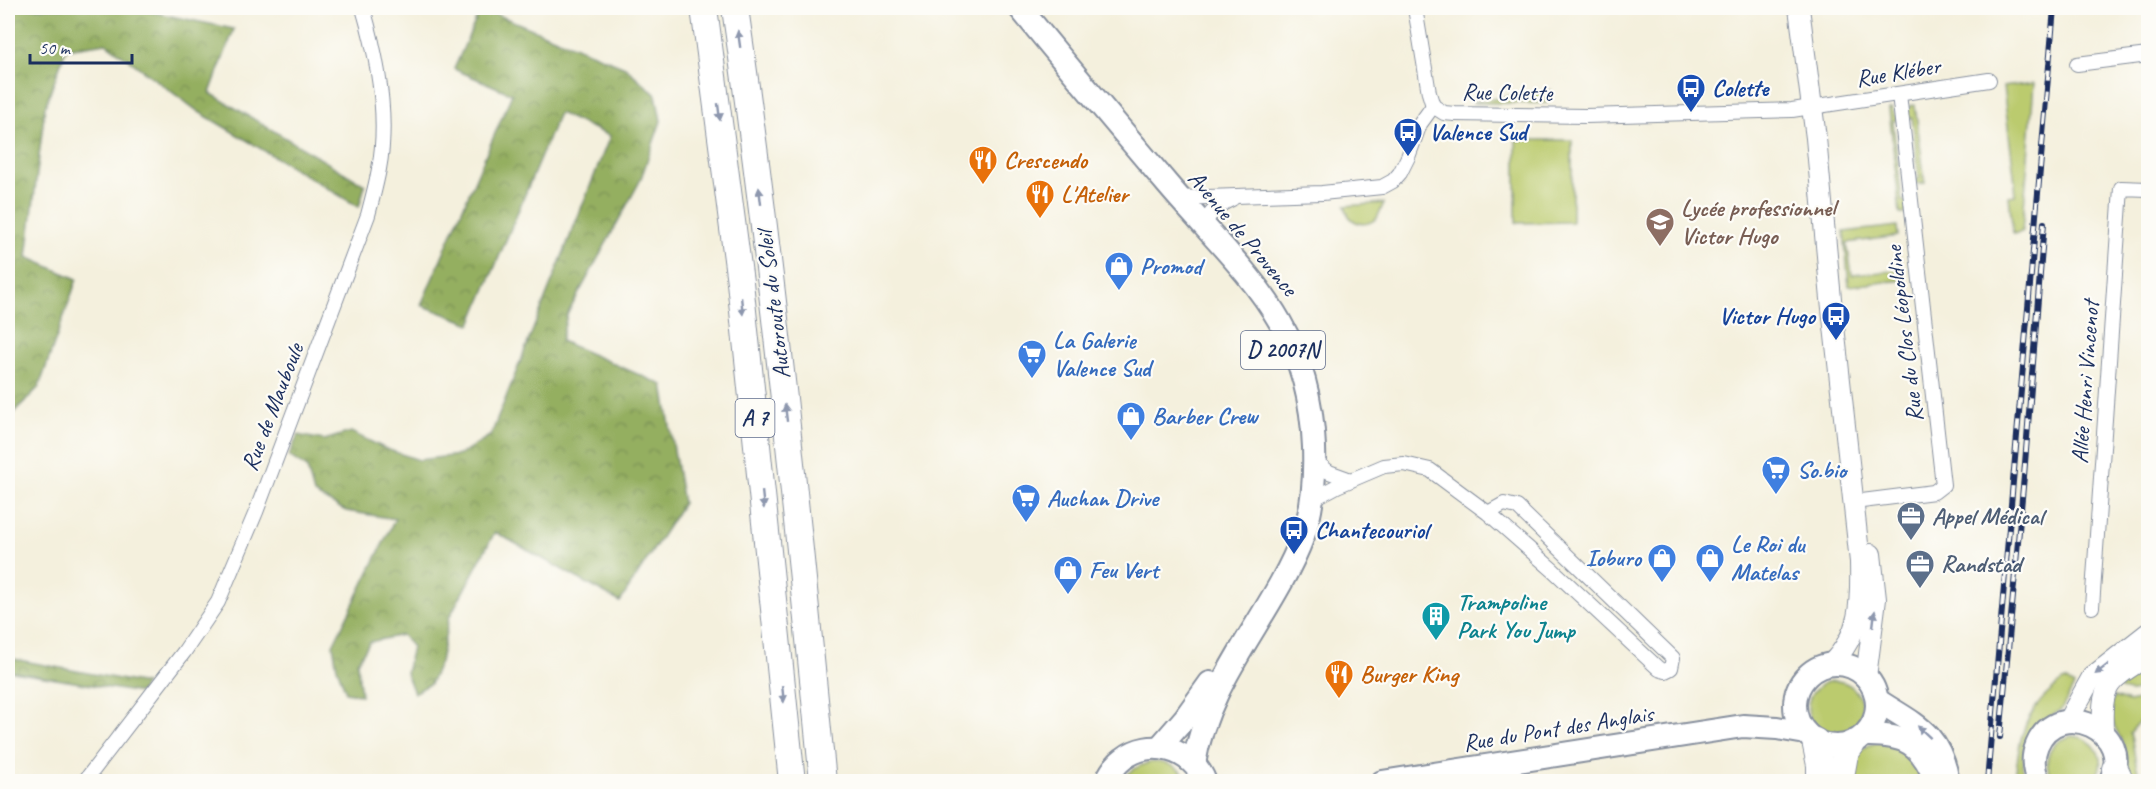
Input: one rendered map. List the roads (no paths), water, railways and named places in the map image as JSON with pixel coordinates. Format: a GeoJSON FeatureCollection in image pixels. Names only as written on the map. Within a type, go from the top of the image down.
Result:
{"type":"FeatureCollection","features":[{"type":"Feature","properties":{"kind":"highway","name":"Autoroute du Soleil"},"geometry":{"type":"LineString","coordinates":[[704,8],[740,282],[792,782]]}},
{"type":"Feature","properties":{"kind":"highway","name":"Autoroute du Soleil"},"geometry":{"type":"LineString","coordinates":[[735,8],[793,471],[823,782]]}},
{"type":"Feature","properties":{"kind":"highway"},"geometry":{"type":"LineString","coordinates":[[793,471],[837,782]]}},
{"type":"Feature","properties":{"kind":"highway"},"geometry":{"type":"LineString","coordinates":[[1810,737],[1820,765],[1820,782]]}},
{"type":"Feature","properties":{"kind":"highway"},"geometry":{"type":"LineString","coordinates":[[1840,782],[1845,754],[1858,739]]}},
{"type":"Feature","properties":{"kind":"main road","name":"Avenue de Provence"},"geometry":{"type":"LineString","coordinates":[[1006,8],[1028,37],[1252,297],[1286,357],[1300,406],[1303,434],[1303,479],[1295,520],[1286,548],[1265,590],[1204,694],[1160,748]]}},
{"type":"Feature","properties":{"kind":"main road","name":"Avenue de Provence"},"geometry":{"type":"LineString","coordinates":[[1020,8],[1061,60],[1259,288],[1289,337],[1304,377],[1310,405],[1315,461],[1304,535],[1207,715],[1198,741],[1204,776]]}},
{"type":"Feature","properties":{"kind":"main road"},"geometry":{"type":"LineString","coordinates":[[1799,8],[1812,107],[1860,562],[1860,596],[1855,628],[1848,643],[1831,664]]}},
{"type":"Feature","properties":{"kind":"main road"},"geometry":{"type":"LineString","coordinates":[[1847,430],[1870,539],[1876,599],[1866,677]]}},
{"type":"Feature","properties":{"kind":"main road"},"geometry":{"type":"LineString","coordinates":[[2067,722],[2092,677],[2148,633]]}},
{"type":"Feature","properties":{"kind":"main road"},"geometry":{"type":"LineString","coordinates":[[2103,732],[2104,694],[2117,677],[2148,656]]}},
{"type":"Feature","properties":{"kind":"main road"},"geometry":{"type":"LineString","coordinates":[[1858,739],[1875,719],[1877,700],[1866,677],[1856,669],[1844,665],[1831,664],[1812,672],[1799,687],[1795,710],[1798,722],[1810,737],[1827,746],[1839,746],[1858,739],[1892,735],[1912,744],[1923,755],[1935,782]]}},
{"type":"Feature","properties":{"kind":"main road","name":"Rue du Pont des Anglais"},"geometry":{"type":"LineString","coordinates":[[1743,726],[1769,714],[1796,697]]}},
{"type":"Feature","properties":{"kind":"main road"},"geometry":{"type":"LineString","coordinates":[[1877,700],[1914,723],[1933,740],[1943,758],[1948,782]]}},
{"type":"Feature","properties":{"kind":"main road"},"geometry":{"type":"LineString","coordinates":[[2036,780],[2034,753],[2046,732],[2056,725],[2080,721],[2103,732],[2113,749],[2115,777]]}},
{"type":"Feature","properties":{"kind":"main road","name":"Rue du Pont des Anglais"},"geometry":{"type":"LineString","coordinates":[[1382,782],[1743,726],[1776,728],[1810,737]]}},
{"type":"Feature","properties":{"kind":"main road"},"geometry":{"type":"LineString","coordinates":[[1106,782],[1112,770],[1122,759],[1135,751],[1160,748],[1172,750],[1184,756],[1204,776]]}},
{"type":"Feature","properties":{"kind":"street","name":"Rue de Mauboule"},"geometry":{"type":"LineString","coordinates":[[84,782],[184,652],[218,602],[256,512],[368,215],[382,142],[381,90],[371,35],[363,8]]}},
{"type":"Feature","properties":{"kind":"street"},"geometry":{"type":"LineString","coordinates":[[1415,8],[1433,106]]}},
{"type":"Feature","properties":{"kind":"street"},"geometry":{"type":"LineString","coordinates":[[2077,64],[2148,55]]}},
{"type":"Feature","properties":{"kind":"street","name":"Rue Kléber"},"geometry":{"type":"LineString","coordinates":[[1812,107],[1989,80]]}},
{"type":"Feature","properties":{"kind":"street","name":"Rue du Clos Léopoldine"},"geometry":{"type":"LineString","coordinates":[[1862,501],[1934,492],[1943,484],[1899,94]]}},
{"type":"Feature","properties":{"kind":"street","name":"Rue Colette"},"geometry":{"type":"LineString","coordinates":[[1179,198],[1322,193],[1382,187],[1393,181],[1400,173],[1420,124],[1433,106],[1444,113],[1455,114],[1586,116],[1770,111],[1812,107]]}},
{"type":"Feature","properties":{"kind":"street","name":"Allée Henri Vincenot"},"geometry":{"type":"LineString","coordinates":[[2092,607],[2121,188],[2148,189]]}},
{"type":"Feature","properties":{"kind":"street"},"geometry":{"type":"LineString","coordinates":[[1206,227],[1212,213],[1221,204],[1237,197]]}},
{"type":"Feature","properties":{"kind":"street"},"geometry":{"type":"LineString","coordinates":[[1315,461],[1329,472],[1351,480]]}},
{"type":"Feature","properties":{"kind":"street"},"geometry":{"type":"LineString","coordinates":[[1311,500],[1384,466],[1415,465],[1444,479],[1488,513],[1659,669],[1665,671],[1671,668],[1673,658],[1516,507],[1504,504],[1488,513]]}},
{"type":"Feature","properties":{"kind":"railway"},"geometry":{"type":"LineString","coordinates":[[1987,782],[2054,8]]}},
{"type":"Feature","properties":{"kind":"railway"},"geometry":{"type":"LineString","coordinates":[[2000,737],[2044,223]]}},
{"type":"Feature","properties":{"kind":"place","name":"Colette"},"geometry":{"type":"Point","coordinates":[1691,114]}},
{"type":"Feature","properties":{"kind":"place","name":"Valence Sud"},"geometry":{"type":"Point","coordinates":[1408,158]}},
{"type":"Feature","properties":{"kind":"place","name":"Crescendo"},"geometry":{"type":"Point","coordinates":[983,186]}},
{"type":"Feature","properties":{"kind":"place","name":"L'Atelier"},"geometry":{"type":"Point","coordinates":[1040,220]}},
{"type":"Feature","properties":{"kind":"place","name":"Lycée professionnel Victor Hugo"},"geometry":{"type":"Point","coordinates":[1660,248]}},
{"type":"Feature","properties":{"kind":"place","name":"Promod"},"geometry":{"type":"Point","coordinates":[1119,292]}},
{"type":"Feature","properties":{"kind":"place","name":"Victor Hugo"},"geometry":{"type":"Point","coordinates":[1836,342]}},
{"type":"Feature","properties":{"kind":"place","name":"La Galerie Valence Sud"},"geometry":{"type":"Point","coordinates":[1032,380]}},
{"type":"Feature","properties":{"kind":"place","name":"Barber Crew"},"geometry":{"type":"Point","coordinates":[1131,442]}},
{"type":"Feature","properties":{"kind":"place","name":"So.bio"},"geometry":{"type":"Point","coordinates":[1776,496]}},
{"type":"Feature","properties":{"kind":"place","name":"Auchan Drive"},"geometry":{"type":"Point","coordinates":[1026,524]}},
{"type":"Feature","properties":{"kind":"place","name":"Appel Médical"},"geometry":{"type":"Point","coordinates":[1911,542]}},
{"type":"Feature","properties":{"kind":"place","name":"Chantecouriol"},"geometry":{"type":"Point","coordinates":[1294,556]}},
{"type":"Feature","properties":{"kind":"place","name":"Ioburo"},"geometry":{"type":"Point","coordinates":[1662,584]}},
{"type":"Feature","properties":{"kind":"place","name":"Le Roi du Matelas"},"geometry":{"type":"Point","coordinates":[1710,584]}},
{"type":"Feature","properties":{"kind":"place","name":"Randstad"},"geometry":{"type":"Point","coordinates":[1920,590]}},
{"type":"Feature","properties":{"kind":"place","name":"Feu Vert"},"geometry":{"type":"Point","coordinates":[1068,596]}},
{"type":"Feature","properties":{"kind":"place","name":"Trampoline Park You Jump"},"geometry":{"type":"Point","coordinates":[1436,642]}},
{"type":"Feature","properties":{"kind":"place","name":"Burger King"},"geometry":{"type":"Point","coordinates":[1339,700]}}]}
